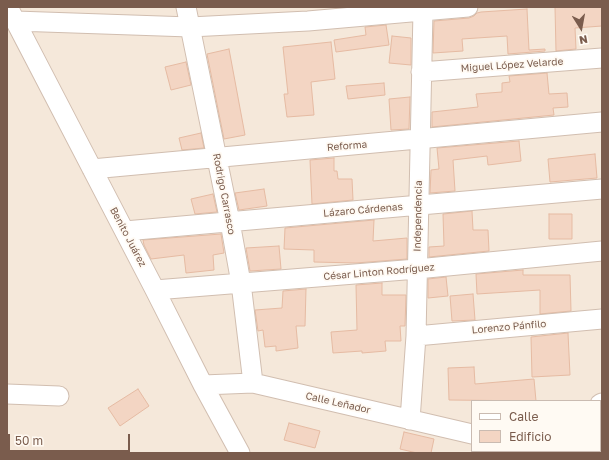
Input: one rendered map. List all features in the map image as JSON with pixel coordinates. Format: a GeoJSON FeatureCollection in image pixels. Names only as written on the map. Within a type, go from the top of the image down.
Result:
{"type":"FeatureCollection","features":[{"type":"Feature","properties":{"kind":"street","name":"Rodrigo Carrasco"},"geometry":{"type":"LineString","coordinates":[[186,7],[241,283],[253,383]]}},
{"type":"Feature","properties":{"kind":"street","name":"Benito Juárez"},"geometry":{"type":"LineString","coordinates":[[11,14],[190,27],[307,14],[468,7]]}},
{"type":"Feature","properties":{"kind":"street","name":"Independencia"},"geometry":{"type":"LineString","coordinates":[[410,420],[416,336],[421,72],[424,9]]}},
{"type":"Feature","properties":{"kind":"street","name":"Benito Juárez"},"geometry":{"type":"LineString","coordinates":[[11,14],[125,231],[203,385],[240,453]]}},
{"type":"Feature","properties":{"kind":"street","name":"Miguel López Velarde"},"geometry":{"type":"LineString","coordinates":[[421,72],[602,58]]}},
{"type":"Feature","properties":{"kind":"street","name":"Reforma"},"geometry":{"type":"LineString","coordinates":[[92,169],[602,122]]}},
{"type":"Feature","properties":{"kind":"street","name":"Lázaro Cárdenas"},"geometry":{"type":"LineString","coordinates":[[125,231],[602,189]]}},
{"type":"Feature","properties":{"kind":"street","name":"César Linton Rodríguez"},"geometry":{"type":"LineString","coordinates":[[155,290],[417,269],[602,251]]}},
{"type":"Feature","properties":{"kind":"street","name":"Lorenzo Pánfilo"},"geometry":{"type":"LineString","coordinates":[[416,336],[602,318]]}},
{"type":"Feature","properties":{"kind":"street","name":"Calle Leñador"},"geometry":{"type":"LineString","coordinates":[[203,385],[253,383],[471,434]]}},
{"type":"Feature","properties":{"kind":"street"},"geometry":{"type":"LineString","coordinates":[[7,394],[59,396]]}},
{"type":"Feature","properties":{"kind":"shaded area"},"geometry":{"type":"Polygon","coordinates":[[[7,7],[602,7],[602,453],[7,453],[7,7]]]}},
{"type":"Feature","properties":{"kind":"building"},"geometry":{"type":"Polygon","coordinates":[[[555,7],[602,7],[602,26],[575,28],[576,49],[556,51],[555,7]]]}},
{"type":"Feature","properties":{"kind":"building"},"geometry":{"type":"Polygon","coordinates":[[[527,9],[529,50],[545,49],[545,51],[508,54],[507,36],[462,39],[463,51],[433,53],[434,21],[469,18],[481,12],[527,9]]]}},
{"type":"Feature","properties":{"kind":"building"},"geometry":{"type":"Polygon","coordinates":[[[386,25],[389,45],[336,52],[334,40],[366,35],[365,27],[386,25]]]}},
{"type":"Feature","properties":{"kind":"building"},"geometry":{"type":"Polygon","coordinates":[[[392,36],[411,38],[411,65],[389,63],[392,36]]]}},
{"type":"Feature","properties":{"kind":"building"},"geometry":{"type":"Polygon","coordinates":[[[331,42],[335,79],[311,82],[314,115],[287,117],[284,94],[288,94],[283,47],[331,42]]]}},
{"type":"Feature","properties":{"kind":"building"},"geometry":{"type":"Polygon","coordinates":[[[229,49],[245,135],[224,139],[207,54],[229,49]]]}},
{"type":"Feature","properties":{"kind":"building"},"geometry":{"type":"Polygon","coordinates":[[[186,62],[191,85],[171,90],[165,67],[186,62]]]}},
{"type":"Feature","properties":{"kind":"building"},"geometry":{"type":"Polygon","coordinates":[[[547,73],[549,94],[567,93],[568,107],[553,108],[554,115],[432,127],[432,112],[478,107],[476,94],[502,92],[502,83],[510,82],[509,76],[547,73]]]}},
{"type":"Feature","properties":{"kind":"building"},"geometry":{"type":"Polygon","coordinates":[[[384,83],[385,95],[348,99],[346,86],[384,83]]]}},
{"type":"Feature","properties":{"kind":"building"},"geometry":{"type":"Polygon","coordinates":[[[410,97],[409,129],[391,130],[389,99],[410,97]]]}},
{"type":"Feature","properties":{"kind":"building"},"geometry":{"type":"Polygon","coordinates":[[[201,133],[204,148],[182,150],[179,138],[201,133]]]}},
{"type":"Feature","properties":{"kind":"building"},"geometry":{"type":"Polygon","coordinates":[[[519,141],[521,161],[488,165],[487,156],[453,160],[455,191],[430,193],[431,170],[439,169],[437,148],[519,141]]]}},
{"type":"Feature","properties":{"kind":"building"},"geometry":{"type":"Polygon","coordinates":[[[595,154],[597,178],[550,182],[548,159],[595,154]]]}},
{"type":"Feature","properties":{"kind":"building"},"geometry":{"type":"Polygon","coordinates":[[[334,158],[334,171],[337,171],[338,179],[352,179],[353,200],[312,204],[310,160],[334,158]]]}},
{"type":"Feature","properties":{"kind":"building"},"geometry":{"type":"Polygon","coordinates":[[[264,189],[267,206],[239,210],[235,193],[264,189]]]}},
{"type":"Feature","properties":{"kind":"building"},"geometry":{"type":"Polygon","coordinates":[[[213,194],[217,212],[195,214],[191,199],[213,194]]]}},
{"type":"Feature","properties":{"kind":"building"},"geometry":{"type":"Polygon","coordinates":[[[472,211],[473,230],[488,230],[489,251],[429,257],[429,247],[444,246],[443,214],[472,211]]]}},
{"type":"Feature","properties":{"kind":"building"},"geometry":{"type":"Polygon","coordinates":[[[549,214],[572,214],[572,239],[549,239],[549,214]]]}},
{"type":"Feature","properties":{"kind":"building"},"geometry":{"type":"Polygon","coordinates":[[[374,220],[373,241],[407,238],[407,259],[356,263],[314,262],[314,250],[284,249],[285,228],[374,220]]]}},
{"type":"Feature","properties":{"kind":"building"},"geometry":{"type":"Polygon","coordinates":[[[221,234],[224,253],[213,255],[214,270],[186,273],[184,255],[151,259],[143,240],[221,234]]]}},
{"type":"Feature","properties":{"kind":"building"},"geometry":{"type":"Polygon","coordinates":[[[279,246],[281,269],[250,271],[246,248],[279,246]]]}},
{"type":"Feature","properties":{"kind":"building"},"geometry":{"type":"Polygon","coordinates":[[[523,270],[523,275],[570,275],[571,311],[540,314],[540,290],[477,294],[476,274],[523,270]]]}},
{"type":"Feature","properties":{"kind":"building"},"geometry":{"type":"Polygon","coordinates":[[[446,277],[448,296],[428,298],[428,279],[446,277]]]}},
{"type":"Feature","properties":{"kind":"building"},"geometry":{"type":"Polygon","coordinates":[[[382,283],[382,295],[406,295],[405,326],[400,326],[401,341],[385,341],[386,351],[333,353],[331,332],[357,330],[356,285],[382,283]]]}},
{"type":"Feature","properties":{"kind":"building"},"geometry":{"type":"Polygon","coordinates":[[[306,289],[305,326],[296,326],[298,348],[276,351],[276,346],[265,347],[263,330],[258,331],[255,310],[282,308],[283,291],[306,289]]]}},
{"type":"Feature","properties":{"kind":"building"},"geometry":{"type":"Polygon","coordinates":[[[473,294],[475,320],[452,321],[450,296],[473,294]]]}},
{"type":"Feature","properties":{"kind":"building"},"geometry":{"type":"Polygon","coordinates":[[[568,333],[570,375],[532,377],[531,337],[568,333]]]}},
{"type":"Feature","properties":{"kind":"building"},"geometry":{"type":"Polygon","coordinates":[[[474,367],[475,384],[534,379],[536,400],[449,400],[448,368],[474,367]]]}},
{"type":"Feature","properties":{"kind":"building"},"geometry":{"type":"Polygon","coordinates":[[[138,389],[149,406],[120,426],[108,408],[138,389]]]}},
{"type":"Feature","properties":{"kind":"building"},"geometry":{"type":"Polygon","coordinates":[[[289,423],[320,431],[315,448],[284,440],[289,423]]]}},
{"type":"Feature","properties":{"kind":"building"},"geometry":{"type":"Polygon","coordinates":[[[404,432],[434,439],[431,453],[417,453],[400,449],[404,432]]]}}]}
